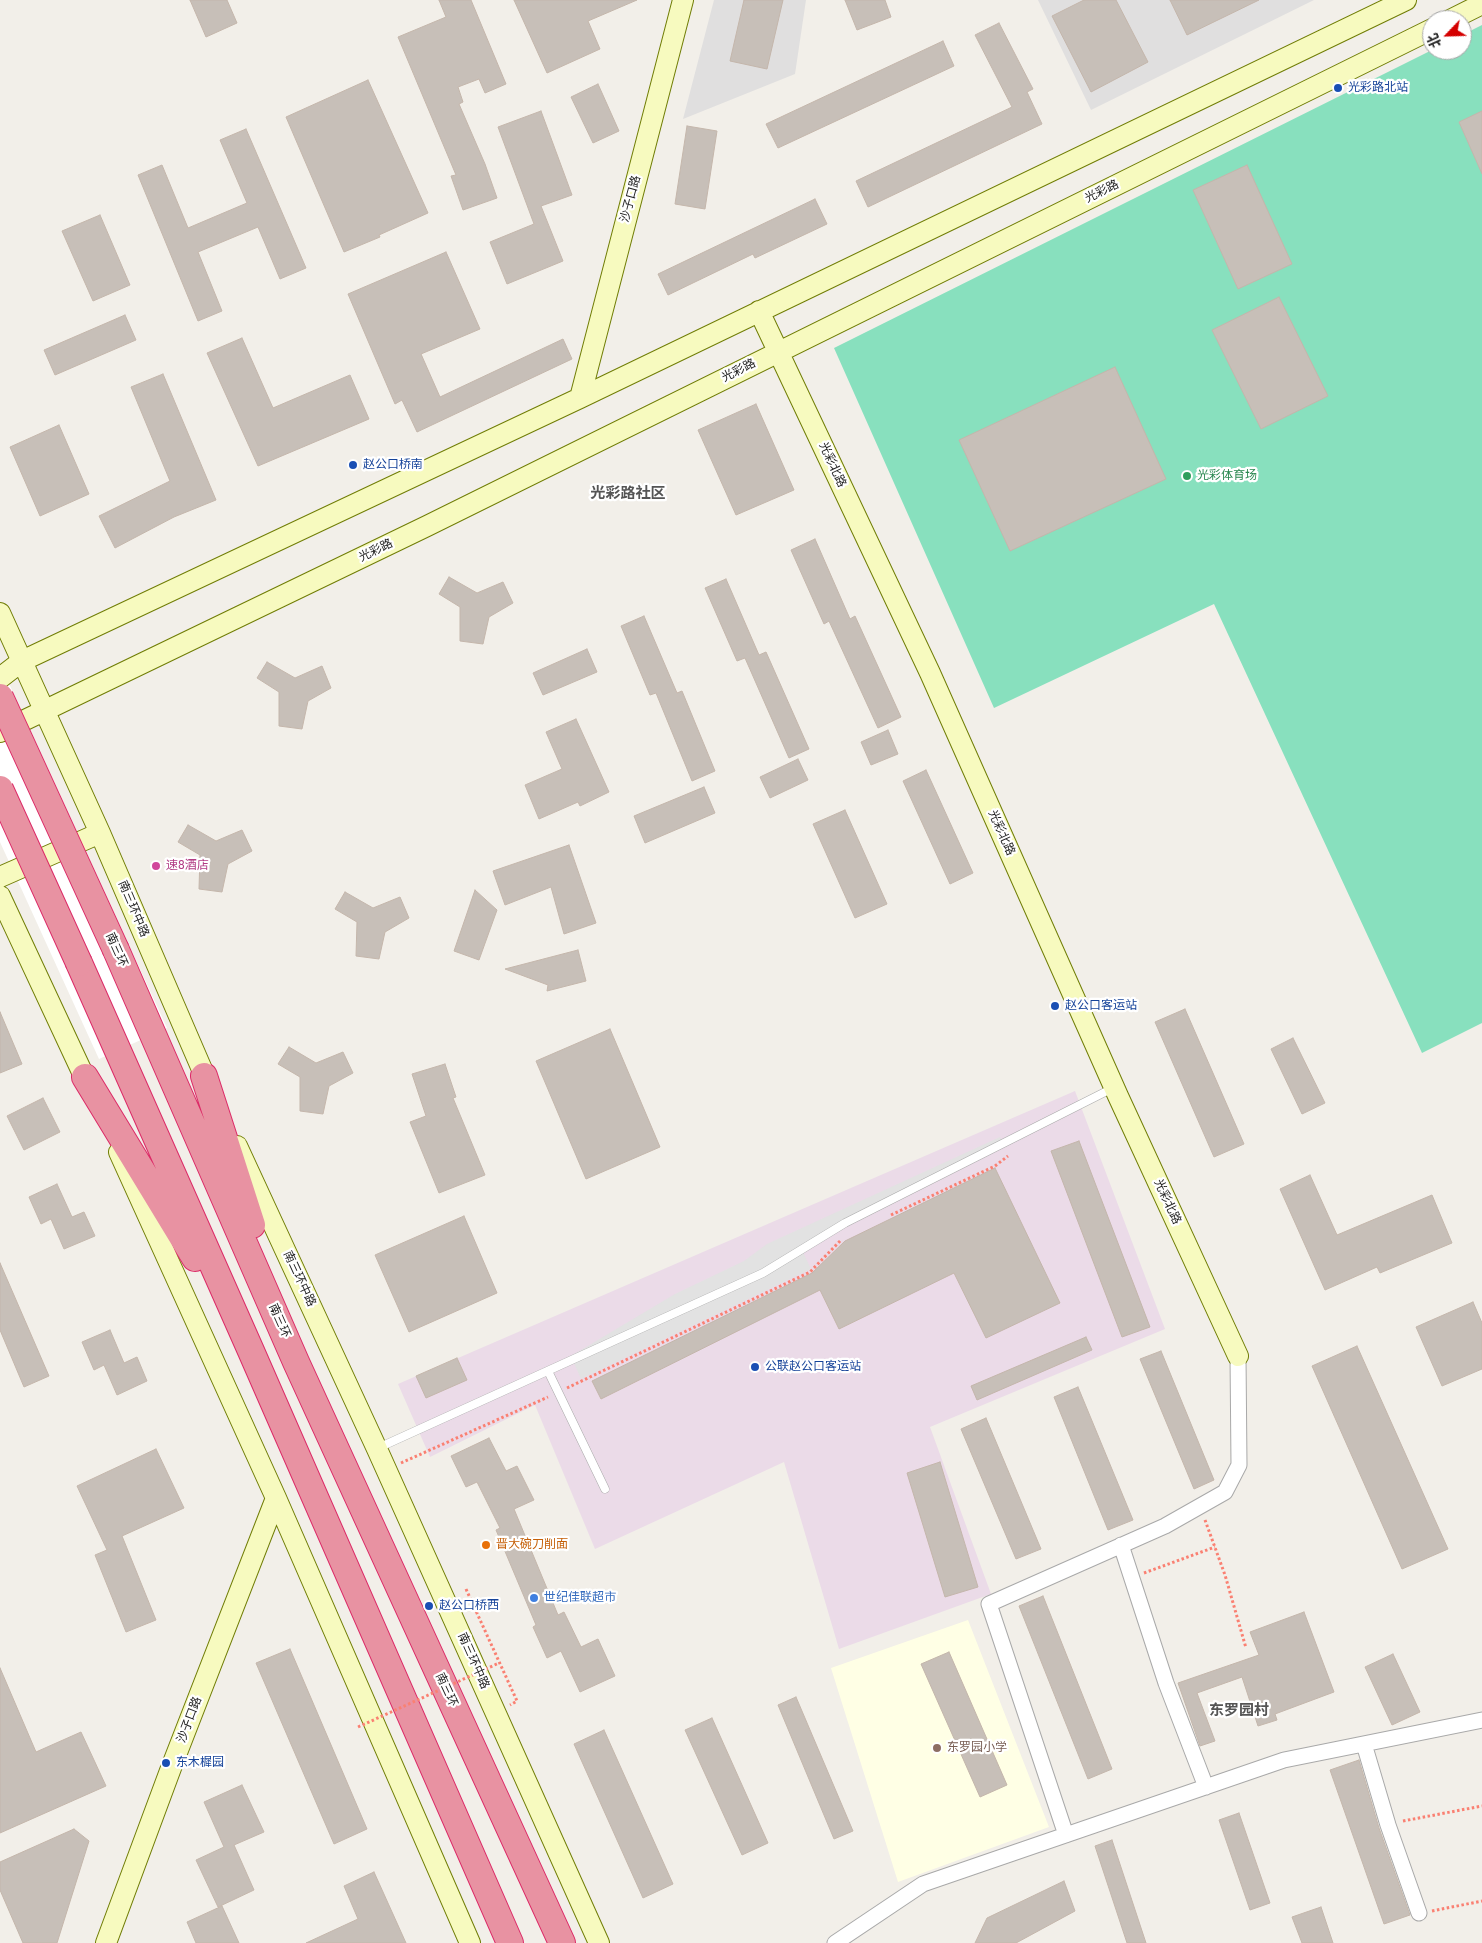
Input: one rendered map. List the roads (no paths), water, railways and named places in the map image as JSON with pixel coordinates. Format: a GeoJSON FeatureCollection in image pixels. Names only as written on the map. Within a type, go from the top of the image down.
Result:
{"type":"FeatureCollection","features":[{"type":"Feature","properties":{"kind":"highway","name":"南三环"},"geometry":{"type":"LineString","coordinates":[[0,697],[116,950],[296,1362],[562,1943]]}},
{"type":"Feature","properties":{"kind":"highway"},"geometry":{"type":"LineString","coordinates":[[0,789],[251,1351],[510,1943]]}},
{"type":"Feature","properties":{"kind":"highway"},"geometry":{"type":"LineString","coordinates":[[204,1076],[296,1362]]}},
{"type":"Feature","properties":{"kind":"highway"},"geometry":{"type":"LineString","coordinates":[[85,1077],[251,1351]]}},
{"type":"Feature","properties":{"kind":"street","name":"沙子口路"},"geometry":{"type":"LineString","coordinates":[[580,398],[683,0]]}},
{"type":"Feature","properties":{"kind":"street"},"geometry":{"type":"LineString","coordinates":[[0,678],[22,661],[580,398],[1406,0]]}},
{"type":"Feature","properties":{"kind":"street"},"geometry":{"type":"LineString","coordinates":[[1470,10],[1482,4]]}},
{"type":"Feature","properties":{"kind":"street","name":"光彩路"},"geometry":{"type":"LineString","coordinates":[[0,732],[418,531],[778,351],[1422,34]]}},
{"type":"Feature","properties":{"kind":"street","name":"光彩北路"},"geometry":{"type":"LineString","coordinates":[[759,312],[930,673],[1114,1087],[1238,1356]]}},
{"type":"Feature","properties":{"kind":"street","name":"南三环中路"},"geometry":{"type":"LineString","coordinates":[[0,613],[100,833],[204,1076],[378,1449],[599,1943]]}},
{"type":"Feature","properties":{"kind":"street"},"geometry":{"type":"LineString","coordinates":[[0,877],[100,833]]}},
{"type":"Feature","properties":{"kind":"street"},"geometry":{"type":"LineString","coordinates":[[0,896],[85,1077],[276,1498],[470,1943]]}},
{"type":"Feature","properties":{"kind":"street"},"geometry":{"type":"LineString","coordinates":[[1066,1835],[989,1604],[1165,1526],[1225,1492],[1239,1466],[1238,1356]]}},
{"type":"Feature","properties":{"kind":"street","name":"沙子口路"},"geometry":{"type":"LineString","coordinates":[[106,1943],[175,1758],[276,1498]]}},
{"type":"Feature","properties":{"kind":"street"},"geometry":{"type":"LineString","coordinates":[[1121,1545],[1166,1682],[1206,1787]]}},
{"type":"Feature","properties":{"kind":"street"},"geometry":{"type":"LineString","coordinates":[[835,1943],[923,1884],[1284,1760],[1482,1720]]}},
{"type":"Feature","properties":{"kind":"street"},"geometry":{"type":"LineString","coordinates":[[1364,1744],[1388,1824],[1419,1913]]}},
{"type":"Feature","properties":{"kind":"lane"},"geometry":{"type":"LineString","coordinates":[[378,1449],[763,1273],[845,1223],[1114,1087]]}},
{"type":"Feature","properties":{"kind":"lane"},"geometry":{"type":"LineString","coordinates":[[548,1371],[605,1489]]}},
{"type":"Feature","properties":{"kind":"place","name":"光彩路北站"},"geometry":{"type":"Point","coordinates":[1338,88]}},
{"type":"Feature","properties":{"kind":"place","name":"赵公口桥南"},"geometry":{"type":"Point","coordinates":[353,465]}},
{"type":"Feature","properties":{"kind":"place","name":"光彩体育场"},"geometry":{"type":"Point","coordinates":[1187,476]}},
{"type":"Feature","properties":{"kind":"place","name":"速8酒店"},"geometry":{"type":"Point","coordinates":[156,866]}},
{"type":"Feature","properties":{"kind":"place","name":"赵公口客运站"},"geometry":{"type":"Point","coordinates":[1055,1006]}},
{"type":"Feature","properties":{"kind":"place","name":"公联赵公口客运站"},"geometry":{"type":"Point","coordinates":[755,1367]}},
{"type":"Feature","properties":{"kind":"place","name":"晋大碗刀削面"},"geometry":{"type":"Point","coordinates":[486,1545]}},
{"type":"Feature","properties":{"kind":"place","name":"世纪佳联超市"},"geometry":{"type":"Point","coordinates":[534,1598]}},
{"type":"Feature","properties":{"kind":"place","name":"赵公口桥西"},"geometry":{"type":"Point","coordinates":[429,1606]}},
{"type":"Feature","properties":{"kind":"place","name":"东罗园小学"},"geometry":{"type":"Point","coordinates":[937,1748]}},
{"type":"Feature","properties":{"kind":"place","name":"东木樨园"},"geometry":{"type":"Point","coordinates":[166,1763]}},
{"type":"Feature","properties":{"kind":"district","name":"光彩路社区"},"geometry":{"type":"Point","coordinates":[628,494]}},
{"type":"Feature","properties":{"kind":"district","name":"东罗园村"},"geometry":{"type":"Point","coordinates":[1239,1711]}}]}
